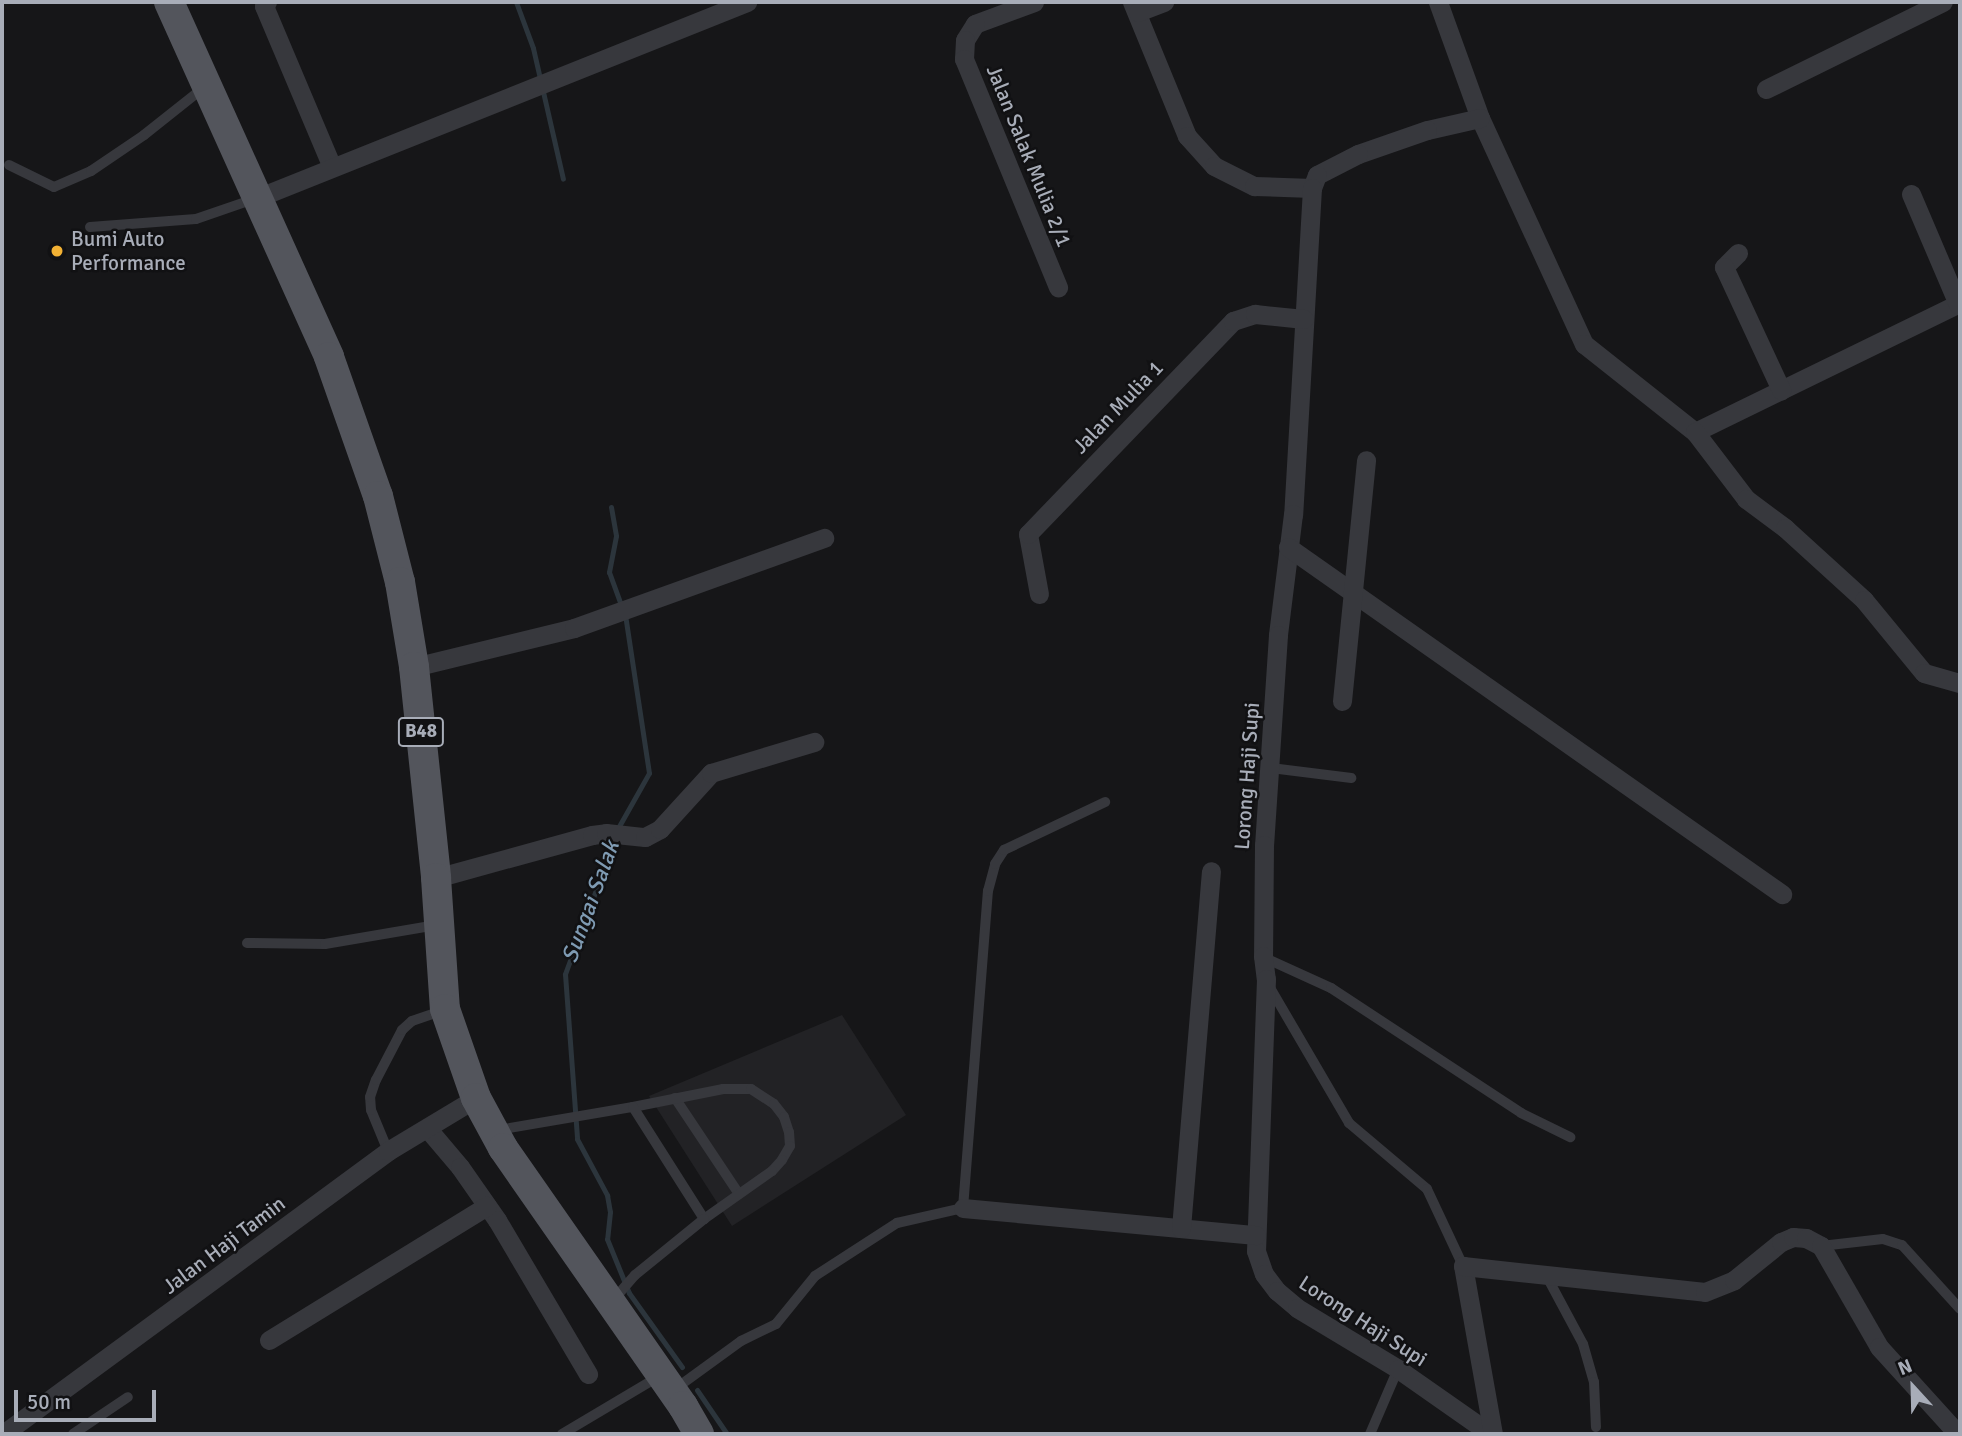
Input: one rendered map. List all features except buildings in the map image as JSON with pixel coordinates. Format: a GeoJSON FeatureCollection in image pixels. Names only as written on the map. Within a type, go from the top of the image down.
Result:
{"type":"FeatureCollection","features":[{"type":"Feature","properties":{"kind":"main road","name":"B48"},"geometry":{"type":"LineString","coordinates":[[169,2],[329,357],[378,496],[400,582],[414,667],[436,878],[445,1009],[476,1098],[493,1130],[614,1299],[697,1434]]}},
{"type":"Feature","properties":{"kind":"street"},"geometry":{"type":"LineString","coordinates":[[267,2],[264,6],[332,167]]}},
{"type":"Feature","properties":{"kind":"street"},"geometry":{"type":"LineString","coordinates":[[257,198],[747,2]]}},
{"type":"Feature","properties":{"kind":"street","name":"Jalan Salak Mulia 2/1"},"geometry":{"type":"LineString","coordinates":[[1034,2],[975,24],[965,40],[964,58],[1058,287]]}},
{"type":"Feature","properties":{"kind":"street"},"geometry":{"type":"LineString","coordinates":[[1164,2],[1135,7],[1187,136],[1214,166],[1254,186],[1312,188],[1318,175],[1358,154],[1427,130],[1480,118]]}},
{"type":"Feature","properties":{"kind":"street"},"geometry":{"type":"LineString","coordinates":[[1438,2],[1480,118],[1584,344],[1695,432],[1746,499],[1785,528],[1864,600],[1924,673],[1960,683]]}},
{"type":"Feature","properties":{"kind":"street"},"geometry":{"type":"LineString","coordinates":[[1766,89],[1943,2]]}},
{"type":"Feature","properties":{"kind":"street","name":"Lorong Haji Supi"},"geometry":{"type":"LineString","coordinates":[[1312,188],[1288,547],[1278,635],[1264,845],[1263,956],[1266,979],[1256,1251],[1264,1274],[1277,1291],[1297,1308],[1398,1368],[1492,1434]]}},
{"type":"Feature","properties":{"kind":"street"},"geometry":{"type":"LineString","coordinates":[[1695,432],[1959,304],[1911,194]]}},
{"type":"Feature","properties":{"kind":"street"},"geometry":{"type":"LineString","coordinates":[[1738,253],[1724,267],[1781,390]]}},
{"type":"Feature","properties":{"kind":"street","name":"Jalan Mulia 1"},"geometry":{"type":"LineString","coordinates":[[1039,594],[1028,534],[1233,321],[1255,314],[1304,319]]}},
{"type":"Feature","properties":{"kind":"street"},"geometry":{"type":"LineString","coordinates":[[1342,701],[1366,460]]}},
{"type":"Feature","properties":{"kind":"street"},"geometry":{"type":"LineString","coordinates":[[414,667],[574,628],[824,538]]}},
{"type":"Feature","properties":{"kind":"street"},"geometry":{"type":"LineString","coordinates":[[1288,547],[1782,894]]}},
{"type":"Feature","properties":{"kind":"street"},"geometry":{"type":"LineString","coordinates":[[436,878],[606,833],[645,837],[660,829],[711,773],[814,742]]}},
{"type":"Feature","properties":{"kind":"street"},"geometry":{"type":"LineString","coordinates":[[1181,1228],[1212,871]]}},
{"type":"Feature","properties":{"kind":"street","name":"Jalan Haji Tamin"},"geometry":{"type":"LineString","coordinates":[[3,1434],[388,1151],[476,1098]]}},
{"type":"Feature","properties":{"kind":"street"},"geometry":{"type":"LineString","coordinates":[[427,1128],[487,1206],[588,1374]]}},
{"type":"Feature","properties":{"kind":"street"},"geometry":{"type":"LineString","coordinates":[[269,1339],[487,1206]]}},
{"type":"Feature","properties":{"kind":"street"},"geometry":{"type":"LineString","coordinates":[[963,1208],[1256,1235]]}},
{"type":"Feature","properties":{"kind":"street"},"geometry":{"type":"LineString","coordinates":[[1463,1266],[1705,1292],[1734,1280],[1781,1242],[1793,1237],[1806,1238],[1821,1246],[1879,1347],[1958,1434]]}},
{"type":"Feature","properties":{"kind":"street","name":"Lorong Haji Supi"},"geometry":{"type":"LineString","coordinates":[[1463,1266],[1492,1434]]}},
{"type":"Feature","properties":{"kind":"lane"},"geometry":{"type":"LineString","coordinates":[[9,164],[54,187],[91,171],[144,135],[208,84]]}},
{"type":"Feature","properties":{"kind":"lane"},"geometry":{"type":"LineString","coordinates":[[90,227],[196,219],[257,198]]}},
{"type":"Feature","properties":{"kind":"lane"},"geometry":{"type":"LineString","coordinates":[[1271,768],[1351,778]]}},
{"type":"Feature","properties":{"kind":"lane"},"geometry":{"type":"LineString","coordinates":[[562,1434],[667,1383],[776,1324],[815,1276],[897,1223],[963,1208],[988,891],[995,863],[1004,850],[1105,802]]}},
{"type":"Feature","properties":{"kind":"lane"},"geometry":{"type":"LineString","coordinates":[[247,943],[325,944],[439,924]]}},
{"type":"Feature","properties":{"kind":"lane"},"geometry":{"type":"LineString","coordinates":[[1263,956],[1331,988],[1521,1113],[1570,1137]]}},
{"type":"Feature","properties":{"kind":"lane"},"geometry":{"type":"LineString","coordinates":[[1266,979],[1349,1123],[1427,1189],[1463,1266]]}},
{"type":"Feature","properties":{"kind":"lane"},"geometry":{"type":"LineString","coordinates":[[388,1151],[372,1110],[370,1097],[376,1080],[402,1030],[412,1021],[445,1009]]}},
{"type":"Feature","properties":{"kind":"lane"},"geometry":{"type":"LineString","coordinates":[[493,1130],[723,1089],[751,1088],[774,1104],[784,1116],[790,1146],[772,1171],[704,1219],[635,1275],[614,1299]]}},
{"type":"Feature","properties":{"kind":"lane"},"geometry":{"type":"LineString","coordinates":[[675,1098],[739,1194]]}},
{"type":"Feature","properties":{"kind":"lane"},"geometry":{"type":"LineString","coordinates":[[633,1107],[704,1219]]}},
{"type":"Feature","properties":{"kind":"lane"},"geometry":{"type":"LineString","coordinates":[[1821,1246],[1883,1239],[1902,1245],[1960,1309]]}},
{"type":"Feature","properties":{"kind":"lane"},"geometry":{"type":"LineString","coordinates":[[1545,1275],[1583,1344],[1594,1382],[1596,1427]]}},
{"type":"Feature","properties":{"kind":"lane"},"geometry":{"type":"LineString","coordinates":[[1370,1434],[1398,1368]]}},
{"type":"Feature","properties":{"kind":"lane"},"geometry":{"type":"LineString","coordinates":[[73,1434],[128,1397]]}},
{"type":"Feature","properties":{"kind":"shaded area"},"geometry":{"type":"Polygon","coordinates":[[[842,1015],[906,1115],[732,1226],[649,1096],[842,1015]]]}},
{"type":"Feature","properties":{"kind":"waterway"},"geometry":{"type":"LineString","coordinates":[[516,2],[533,48],[563,179]]}},
{"type":"Feature","properties":{"kind":"waterway","name":"Sungai Salak"},"geometry":{"type":"LineString","coordinates":[[611,507],[616,536],[609,572],[621,605]]}},
{"type":"Feature","properties":{"kind":"waterway","name":"Sungai Salak"},"geometry":{"type":"LineString","coordinates":[[618,828],[649,773],[625,614]]}},
{"type":"Feature","properties":{"kind":"waterway","name":"Sungai Salak"},"geometry":{"type":"LineString","coordinates":[[615,838],[565,974],[577,1139],[607,1195],[610,1212],[607,1239],[629,1293],[682,1367]]}},
{"type":"Feature","properties":{"kind":"waterway","name":"Sungai Salak"},"geometry":{"type":"LineString","coordinates":[[697,1390],[727,1434]]}},
{"type":"Feature","properties":{"kind":"place","name":"Bumi Auto Performance"},"geometry":{"type":"Point","coordinates":[57,251]}}]}
